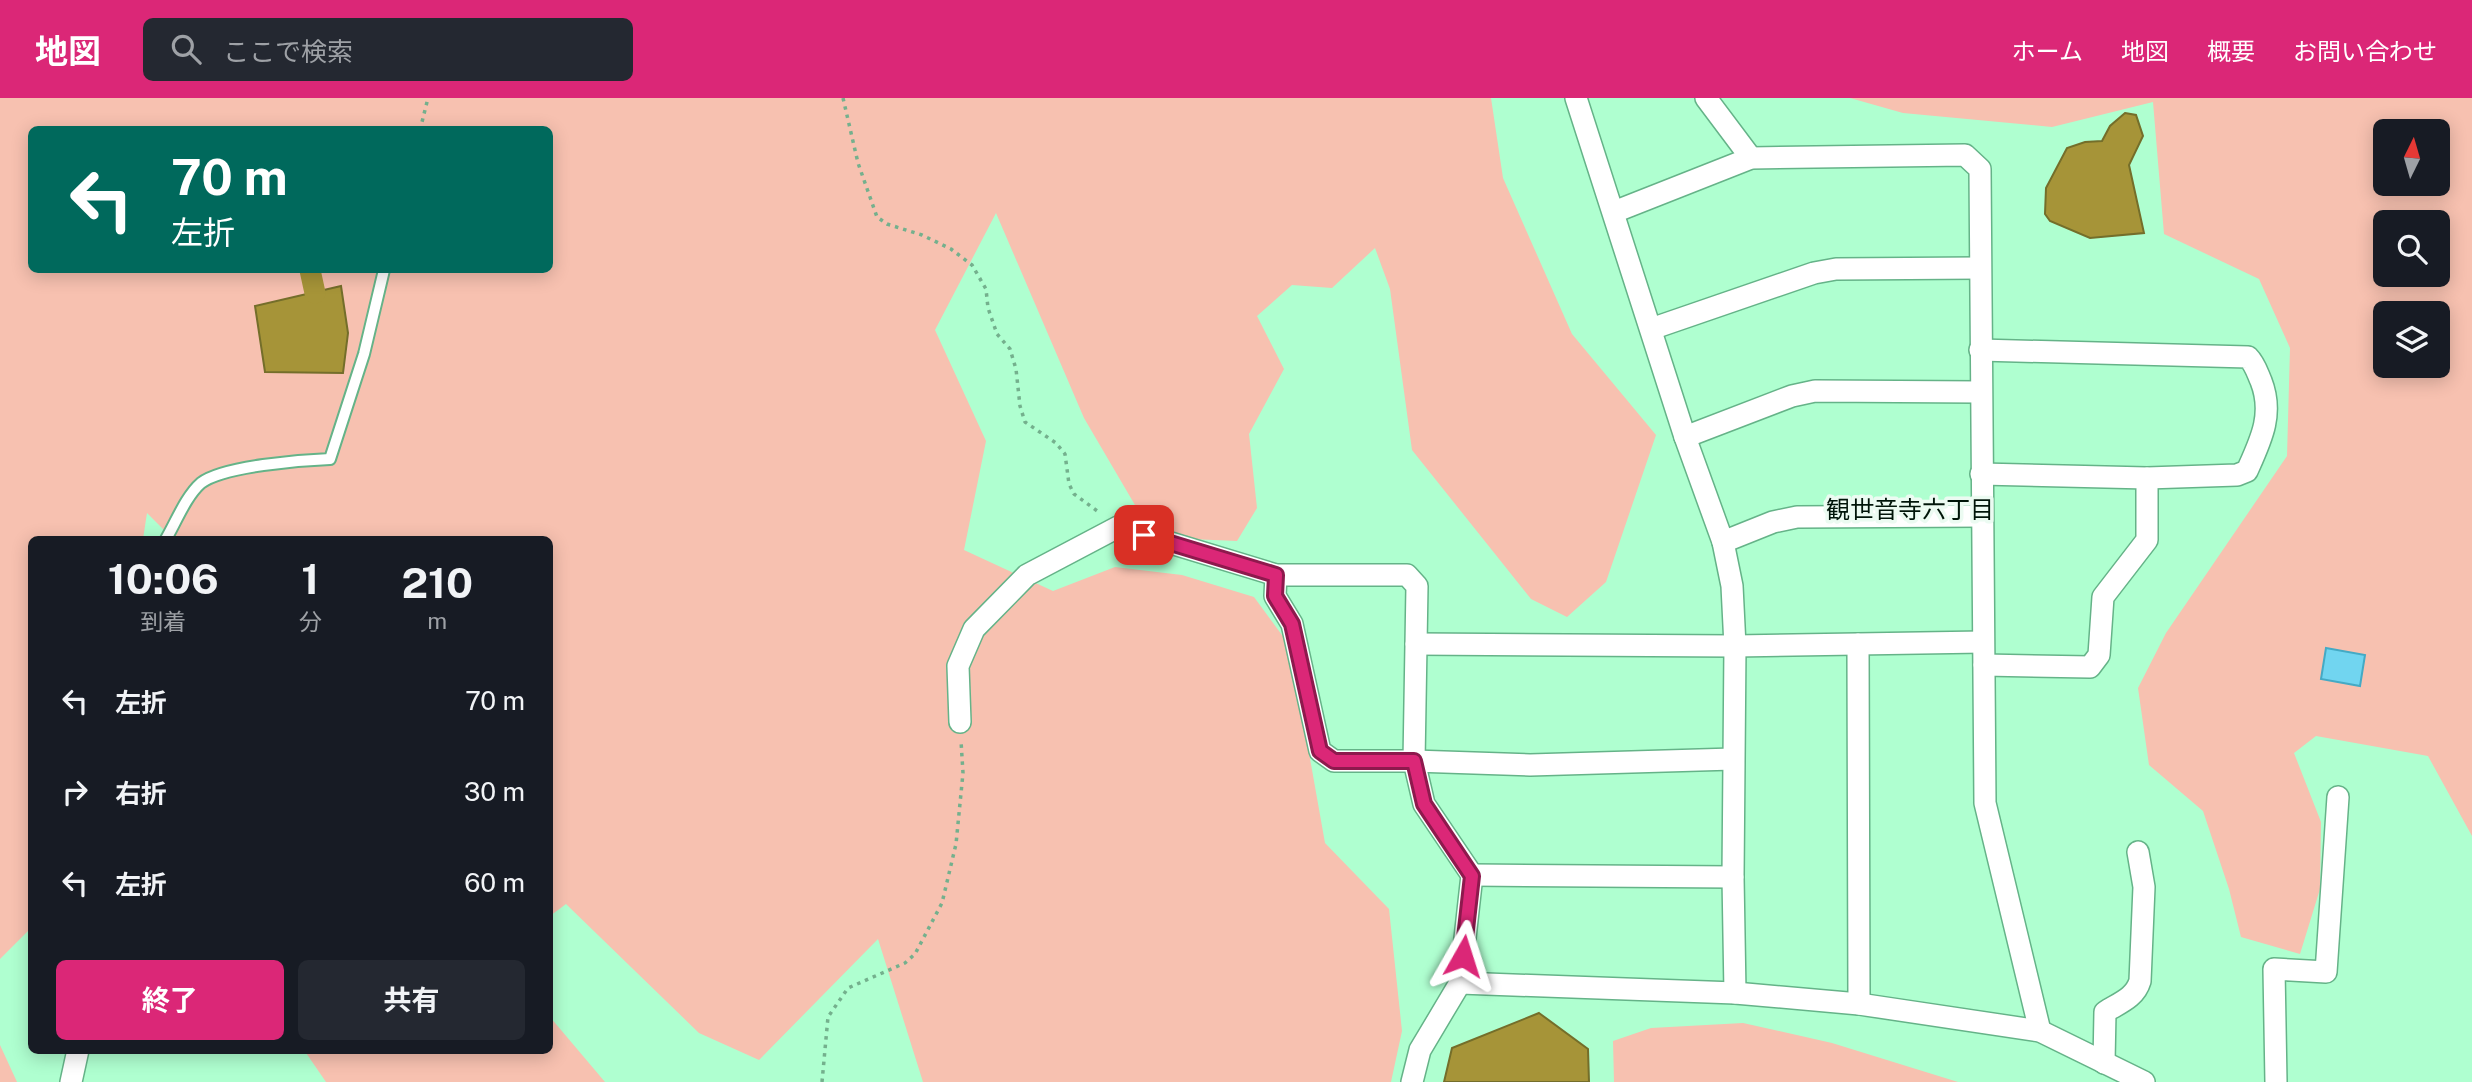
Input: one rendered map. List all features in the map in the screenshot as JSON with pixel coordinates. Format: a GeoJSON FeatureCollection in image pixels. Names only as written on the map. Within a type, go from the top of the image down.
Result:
{"type":"FeatureCollection","features":[{"type":"Feature","properties":{"kind":"street"},"geometry":{"type":"LineString","coordinates":[[1576,98],[1685,438],[1723,542],[1732,586],[1735,646],[1735,993]]}},
{"type":"Feature","properties":{"kind":"street"},"geometry":{"type":"LineString","coordinates":[[1706,98],[1751,158]]}},
{"type":"Feature","properties":{"kind":"street"},"geometry":{"type":"LineString","coordinates":[[1614,212],[1751,158],[1965,155],[1980,169],[1985,803],[2040,1031]]}},
{"type":"Feature","properties":{"kind":"street"},"geometry":{"type":"LineString","coordinates":[[1651,329],[1836,269],[1980,268]]}},
{"type":"Feature","properties":{"kind":"street"},"geometry":{"type":"LineString","coordinates":[[1980,350],[2248,357],[2253,362],[2266,395],[2267,412],[2266,428],[2247,471],[2237,475],[2147,478],[1981,474]]}},
{"type":"Feature","properties":{"kind":"street"},"geometry":{"type":"LineString","coordinates":[[1685,438],[1793,396],[1815,391],[1980,392]]}},
{"type":"Feature","properties":{"kind":"street"},"geometry":{"type":"LineString","coordinates":[[1983,665],[2090,667],[2099,655],[2103,597],[2147,540],[2147,478]]}},
{"type":"Feature","properties":{"kind":"street"},"geometry":{"type":"LineString","coordinates":[[1723,542],[1773,522],[1797,517],[1982,516]]}},
{"type":"Feature","properties":{"kind":"street"},"geometry":{"type":"LineString","coordinates":[[960,722],[958,666],[974,629],[1027,575],[1118,527],[1276,575],[1407,575],[1417,586],[1414,761],[1424,804],[1472,876],[1460,983],[1420,1050],[1412,1082]]}},
{"type":"Feature","properties":{"kind":"street"},"geometry":{"type":"LineString","coordinates":[[1276,575],[1275,596],[1292,624],[1320,751],[1334,761],[1530,765],[1733,759]]}},
{"type":"Feature","properties":{"kind":"street"},"geometry":{"type":"LineString","coordinates":[[1416,644],[1735,646],[1983,642]]}},
{"type":"Feature","properties":{"kind":"street"},"geometry":{"type":"LineString","coordinates":[[1857,644],[1859,1004]]}},
{"type":"Feature","properties":{"kind":"street"},"geometry":{"type":"LineString","coordinates":[[2276,1082],[2274,969],[2326,972],[2338,797]]}},
{"type":"Feature","properties":{"kind":"street"},"geometry":{"type":"LineString","coordinates":[[2104,1063],[2105,1012],[2137,991],[2140,981],[2144,887],[2138,852]]}},
{"type":"Feature","properties":{"kind":"street"},"geometry":{"type":"LineString","coordinates":[[1472,876],[1733,877]]}},
{"type":"Feature","properties":{"kind":"street"},"geometry":{"type":"LineString","coordinates":[[1460,983],[1735,993],[1859,1004],[2040,1031],[2144,1082]]}},
{"type":"Feature","properties":{"kind":"street"},"geometry":{"type":"LineString","coordinates":[[71,1082],[77,1054]]}},
{"type":"Feature","properties":{"kind":"lane"},"geometry":{"type":"LineString","coordinates":[[168,536],[194,491],[215,476],[272,463],[330,459],[364,354],[383,273]]}},
{"type":"Feature","properties":{"kind":"path"},"geometry":{"type":"LineString","coordinates":[[421,126],[428,98]]}},
{"type":"Feature","properties":{"kind":"path"},"geometry":{"type":"LineString","coordinates":[[843,98],[858,163],[877,217],[922,234],[951,249],[972,265],[986,289],[988,308],[998,334],[1010,349],[1025,422],[1056,443],[1065,454],[1069,484],[1074,494],[1118,527]]}},
{"type":"Feature","properties":{"kind":"path"},"geometry":{"type":"LineString","coordinates":[[822,1082],[828,1017],[848,988],[905,963],[915,954],[942,903],[957,844],[963,773],[960,722]]}},
{"type":"Feature","properties":{"kind":"shaded area"},"geometry":{"type":"Polygon","coordinates":[[[0,98],[1491,98],[1503,178],[1572,334],[1656,435],[1606,582],[1567,617],[1531,599],[1412,450],[1390,289],[1375,248],[1332,288],[1292,285],[1257,316],[1284,369],[1249,434],[1257,508],[1237,541],[1190,539],[1142,517],[1084,418],[996,213],[935,330],[986,441],[964,550],[1053,591],[1115,567],[1182,575],[1254,597],[1290,646],[1325,843],[1389,909],[1402,1031],[1391,1082],[923,1082],[878,939],[759,1060],[699,1033],[566,904],[553,914],[553,536],[170,536],[147,513],[143,536],[28,536],[28,931],[0,959],[0,98]]]}},
{"type":"Feature","properties":{"kind":"shaded area"},"geometry":{"type":"Polygon","coordinates":[[[1850,98],[2472,98],[2472,836],[2428,756],[2316,736],[2294,753],[2321,822],[2320,889],[2300,954],[2241,937],[2229,889],[2203,811],[2149,765],[2138,688],[2166,633],[2287,456],[2290,348],[2259,279],[2164,234],[2153,102],[2052,127],[1903,113],[1850,98]]]}},
{"type":"Feature","properties":{"kind":"shaded area"},"geometry":{"type":"Polygon","coordinates":[[[2125,113],[2136,115],[2143,136],[2129,165],[2144,233],[2090,238],[2050,221],[2045,214],[2046,188],[2067,148],[2085,142],[2102,141],[2110,126],[2125,113]]]}},
{"type":"Feature","properties":{"kind":"shaded area"},"geometry":{"type":"Polygon","coordinates":[[[341,286],[348,333],[343,373],[265,372],[255,306],[341,286]]]}},
{"type":"Feature","properties":{"kind":"shaded area"},"geometry":{"type":"Polygon","coordinates":[[[1539,1013],[1588,1049],[1589,1082],[1444,1082],[1452,1048],[1539,1013]]]}},
{"type":"Feature","properties":{"kind":"shaded area"},"geometry":{"type":"Polygon","coordinates":[[[553,1021],[605,1082],[326,1082],[307,1054],[553,1054],[553,1021]]]}},
{"type":"Feature","properties":{"kind":"shaded area"},"geometry":{"type":"Polygon","coordinates":[[[1743,1023],[1832,1043],[1958,1082],[1614,1082],[1613,1041],[1651,1028],[1743,1023]]]}},
{"type":"Feature","properties":{"kind":"shaded area"},"geometry":{"type":"Polygon","coordinates":[[[0,1045],[17,1082],[0,1082],[0,1045]]]}},
{"type":"Feature","properties":{"kind":"building"},"geometry":{"type":"Polygon","coordinates":[[[2326,648],[2365,655],[2360,686],[2321,679],[2326,648]]]}},
{"type":"Feature","properties":{"kind":"waterway"},"geometry":{"type":"LineString","coordinates":[[311,273],[315,293]]}},
{"type":"Feature","properties":{"kind":"district","name":"観世音寺六丁目"},"geometry":{"type":"Point","coordinates":[1910,510]}},
{"type":"Feature","properties":{"kind":"route"},"geometry":{"type":"LineString","coordinates":[[1144,535],[1276,575],[1275,596],[1292,624],[1320,751],[1334,761],[1414,761],[1424,804],[1472,876],[1463,956]]}}]}
